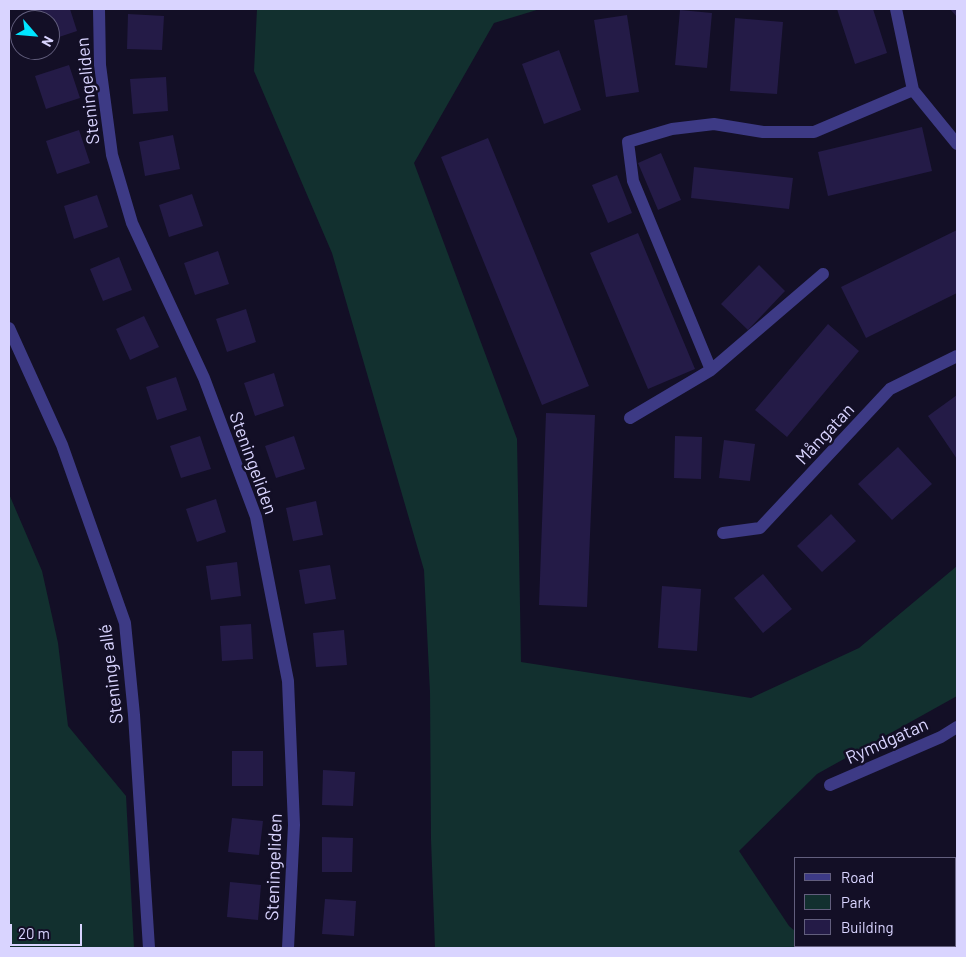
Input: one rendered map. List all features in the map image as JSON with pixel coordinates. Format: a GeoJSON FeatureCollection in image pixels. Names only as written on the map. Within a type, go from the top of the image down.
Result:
{"type":"FeatureCollection","features":[{"type":"Feature","properties":{"kind":"street","name":"Steningeliden"},"geometry":{"type":"LineString","coordinates":[[99,9],[100,65],[112,155],[132,223],[204,378],[256,517],[288,681],[294,825],[288,948]]}},
{"type":"Feature","properties":{"kind":"street"},"geometry":{"type":"LineString","coordinates":[[896,9],[913,90],[957,144]]}},
{"type":"Feature","properties":{"kind":"street"},"geometry":{"type":"LineString","coordinates":[[711,370],[633,182],[628,142],[672,129],[714,124],[763,132],[814,132],[913,90]]}},
{"type":"Feature","properties":{"kind":"street"},"geometry":{"type":"LineString","coordinates":[[630,418],[711,370],[823,274]]}},
{"type":"Feature","properties":{"kind":"street","name":"Steninge allé"},"geometry":{"type":"LineString","coordinates":[[9,328],[62,445],[125,623],[149,948]]}},
{"type":"Feature","properties":{"kind":"street","name":"Mångatan"},"geometry":{"type":"LineString","coordinates":[[722,533],[760,528],[890,389],[957,356]]}},
{"type":"Feature","properties":{"kind":"street","name":"Rymdgatan"},"geometry":{"type":"LineString","coordinates":[[830,785],[941,737],[957,727]]}},
{"type":"Feature","properties":{"kind":"green space"},"geometry":{"type":"Polygon","coordinates":[[[257,9],[540,9],[494,23],[414,163],[517,439],[521,662],[751,698],[859,648],[957,566],[957,696],[817,774],[739,851],[789,926],[794,930],[794,947],[817,948],[435,948],[431,839],[430,692],[424,570],[332,253],[254,71],[257,9]]]}},
{"type":"Feature","properties":{"kind":"green space"},"geometry":{"type":"Polygon","coordinates":[[[9,494],[42,571],[58,643],[68,726],[126,796],[134,948],[9,948],[9,494]]]}},
{"type":"Feature","properties":{"kind":"building"},"geometry":{"type":"Polygon","coordinates":[[[70,9],[77,31],[60,37],[60,10],[32,10],[70,9]]]}},
{"type":"Feature","properties":{"kind":"building"},"geometry":{"type":"Polygon","coordinates":[[[837,9],[873,9],[887,53],[855,64],[837,9]]]}},
{"type":"Feature","properties":{"kind":"building"},"geometry":{"type":"Polygon","coordinates":[[[950,9],[957,9],[957,17],[950,9]]]}},
{"type":"Feature","properties":{"kind":"building"},"geometry":{"type":"Polygon","coordinates":[[[680,10],[712,13],[707,68],[675,65],[680,10]]]}},
{"type":"Feature","properties":{"kind":"building"},"geometry":{"type":"Polygon","coordinates":[[[128,14],[164,16],[162,50],[127,49],[128,14]]]}},
{"type":"Feature","properties":{"kind":"building"},"geometry":{"type":"Polygon","coordinates":[[[627,15],[639,92],[606,97],[594,20],[627,15]]]}},
{"type":"Feature","properties":{"kind":"building"},"geometry":{"type":"Polygon","coordinates":[[[735,18],[783,22],[777,94],[730,91],[735,18]]]}},
{"type":"Feature","properties":{"kind":"building"},"geometry":{"type":"Polygon","coordinates":[[[559,50],[581,110],[544,124],[522,64],[559,50]]]}},
{"type":"Feature","properties":{"kind":"building"},"geometry":{"type":"Polygon","coordinates":[[[69,65],[80,98],[46,109],[35,76],[69,65]]]}},
{"type":"Feature","properties":{"kind":"building"},"geometry":{"type":"Polygon","coordinates":[[[166,77],[168,111],[133,114],[130,79],[166,77]]]}},
{"type":"Feature","properties":{"kind":"building"},"geometry":{"type":"Polygon","coordinates":[[[922,127],[932,171],[828,196],[818,152],[922,127]]]}},
{"type":"Feature","properties":{"kind":"building"},"geometry":{"type":"Polygon","coordinates":[[[79,130],[90,163],[57,174],[46,141],[79,130]]]}},
{"type":"Feature","properties":{"kind":"building"},"geometry":{"type":"Polygon","coordinates":[[[173,135],[180,169],[145,176],[139,142],[173,135]]]}},
{"type":"Feature","properties":{"kind":"building"},"geometry":{"type":"Polygon","coordinates":[[[488,138],[589,386],[542,405],[441,157],[488,138]]]}},
{"type":"Feature","properties":{"kind":"building"},"geometry":{"type":"Polygon","coordinates":[[[661,153],[681,200],[658,210],[638,163],[661,153]]]}},
{"type":"Feature","properties":{"kind":"building"},"geometry":{"type":"Polygon","coordinates":[[[694,167],[793,178],[789,209],[691,198],[694,167]]]}},
{"type":"Feature","properties":{"kind":"building"},"geometry":{"type":"Polygon","coordinates":[[[617,175],[632,213],[608,223],[592,185],[617,175]]]}},
{"type":"Feature","properties":{"kind":"building"},"geometry":{"type":"Polygon","coordinates":[[[192,194],[203,226],[169,237],[159,205],[192,194]]]}},
{"type":"Feature","properties":{"kind":"building"},"geometry":{"type":"Polygon","coordinates":[[[97,195],[108,227],[74,239],[64,206],[97,195]]]}},
{"type":"Feature","properties":{"kind":"building"},"geometry":{"type":"Polygon","coordinates":[[[957,230],[957,293],[866,338],[841,287],[957,230]]]}},
{"type":"Feature","properties":{"kind":"building"},"geometry":{"type":"Polygon","coordinates":[[[638,233],[695,369],[648,389],[590,253],[638,233]]]}},
{"type":"Feature","properties":{"kind":"building"},"geometry":{"type":"Polygon","coordinates":[[[218,251],[229,284],[195,295],[184,263],[218,251]]]}},
{"type":"Feature","properties":{"kind":"building"},"geometry":{"type":"Polygon","coordinates":[[[119,257],[132,290],[103,301],[90,269],[119,257]]]}},
{"type":"Feature","properties":{"kind":"building"},"geometry":{"type":"Polygon","coordinates":[[[759,265],[785,291],[748,330],[721,304],[759,265]]]}},
{"type":"Feature","properties":{"kind":"building"},"geometry":{"type":"Polygon","coordinates":[[[246,309],[256,342],[227,352],[216,319],[246,309]]]}},
{"type":"Feature","properties":{"kind":"building"},"geometry":{"type":"Polygon","coordinates":[[[144,316],[159,347],[130,360],[116,329],[144,316]]]}},
{"type":"Feature","properties":{"kind":"building"},"geometry":{"type":"Polygon","coordinates":[[[828,324],[859,351],[787,437],[755,410],[828,324]]]}},
{"type":"Feature","properties":{"kind":"building"},"geometry":{"type":"Polygon","coordinates":[[[274,373],[284,406],[255,416],[244,383],[274,373]]]}},
{"type":"Feature","properties":{"kind":"building"},"geometry":{"type":"Polygon","coordinates":[[[176,377],[187,410],[157,420],[146,387],[176,377]]]}},
{"type":"Feature","properties":{"kind":"building"},"geometry":{"type":"Polygon","coordinates":[[[957,395],[957,459],[928,416],[957,395]]]}},
{"type":"Feature","properties":{"kind":"building"},"geometry":{"type":"Polygon","coordinates":[[[546,413],[595,415],[587,607],[539,605],[546,413]]]}},
{"type":"Feature","properties":{"kind":"building"},"geometry":{"type":"Polygon","coordinates":[[[200,436],[211,469],[181,478],[170,446],[200,436]]]}},
{"type":"Feature","properties":{"kind":"building"},"geometry":{"type":"Polygon","coordinates":[[[294,436],[305,469],[276,478],[265,446],[294,436]]]}},
{"type":"Feature","properties":{"kind":"building"},"geometry":{"type":"Polygon","coordinates":[[[675,436],[702,437],[701,479],[674,478],[675,436]]]}},
{"type":"Feature","properties":{"kind":"building"},"geometry":{"type":"Polygon","coordinates":[[[724,440],[755,444],[750,481],[719,478],[724,440]]]}},
{"type":"Feature","properties":{"kind":"building"},"geometry":{"type":"Polygon","coordinates":[[[898,447],[932,484],[892,520],[858,484],[898,447]]]}},
{"type":"Feature","properties":{"kind":"building"},"geometry":{"type":"Polygon","coordinates":[[[216,499],[226,532],[197,542],[186,509],[216,499]]]}},
{"type":"Feature","properties":{"kind":"building"},"geometry":{"type":"Polygon","coordinates":[[[316,501],[323,535],[293,541],[286,508],[316,501]]]}},
{"type":"Feature","properties":{"kind":"building"},"geometry":{"type":"Polygon","coordinates":[[[831,514],[856,541],[822,572],[797,546],[831,514]]]}},
{"type":"Feature","properties":{"kind":"building"},"geometry":{"type":"Polygon","coordinates":[[[237,562],[241,596],[211,600],[206,566],[237,562]]]}},
{"type":"Feature","properties":{"kind":"building"},"geometry":{"type":"Polygon","coordinates":[[[330,565],[336,599],[305,604],[299,570],[330,565]]]}},
{"type":"Feature","properties":{"kind":"building"},"geometry":{"type":"Polygon","coordinates":[[[763,574],[792,609],[763,633],[734,598],[763,574]]]}},
{"type":"Feature","properties":{"kind":"building"},"geometry":{"type":"Polygon","coordinates":[[[662,586],[701,589],[697,651],[658,648],[662,586]]]}},
{"type":"Feature","properties":{"kind":"building"},"geometry":{"type":"Polygon","coordinates":[[[251,624],[253,659],[222,661],[220,626],[251,624]]]}},
{"type":"Feature","properties":{"kind":"building"},"geometry":{"type":"Polygon","coordinates":[[[344,630],[347,665],[316,667],[313,633],[344,630]]]}},
{"type":"Feature","properties":{"kind":"building"},"geometry":{"type":"Polygon","coordinates":[[[232,751],[263,751],[263,786],[232,786],[232,751]]]}},
{"type":"Feature","properties":{"kind":"building"},"geometry":{"type":"Polygon","coordinates":[[[323,770],[355,772],[353,806],[322,805],[323,770]]]}},
{"type":"Feature","properties":{"kind":"building"},"geometry":{"type":"Polygon","coordinates":[[[232,818],[263,821],[259,855],[228,852],[232,818]]]}},
{"type":"Feature","properties":{"kind":"building"},"geometry":{"type":"Polygon","coordinates":[[[322,837],[353,838],[352,872],[322,872],[322,837]]]}},
{"type":"Feature","properties":{"kind":"building"},"geometry":{"type":"Polygon","coordinates":[[[230,882],[261,885],[258,920],[227,917],[230,882]]]}},
{"type":"Feature","properties":{"kind":"building"},"geometry":{"type":"Polygon","coordinates":[[[325,899],[356,901],[354,936],[322,934],[325,899]]]}}]}
